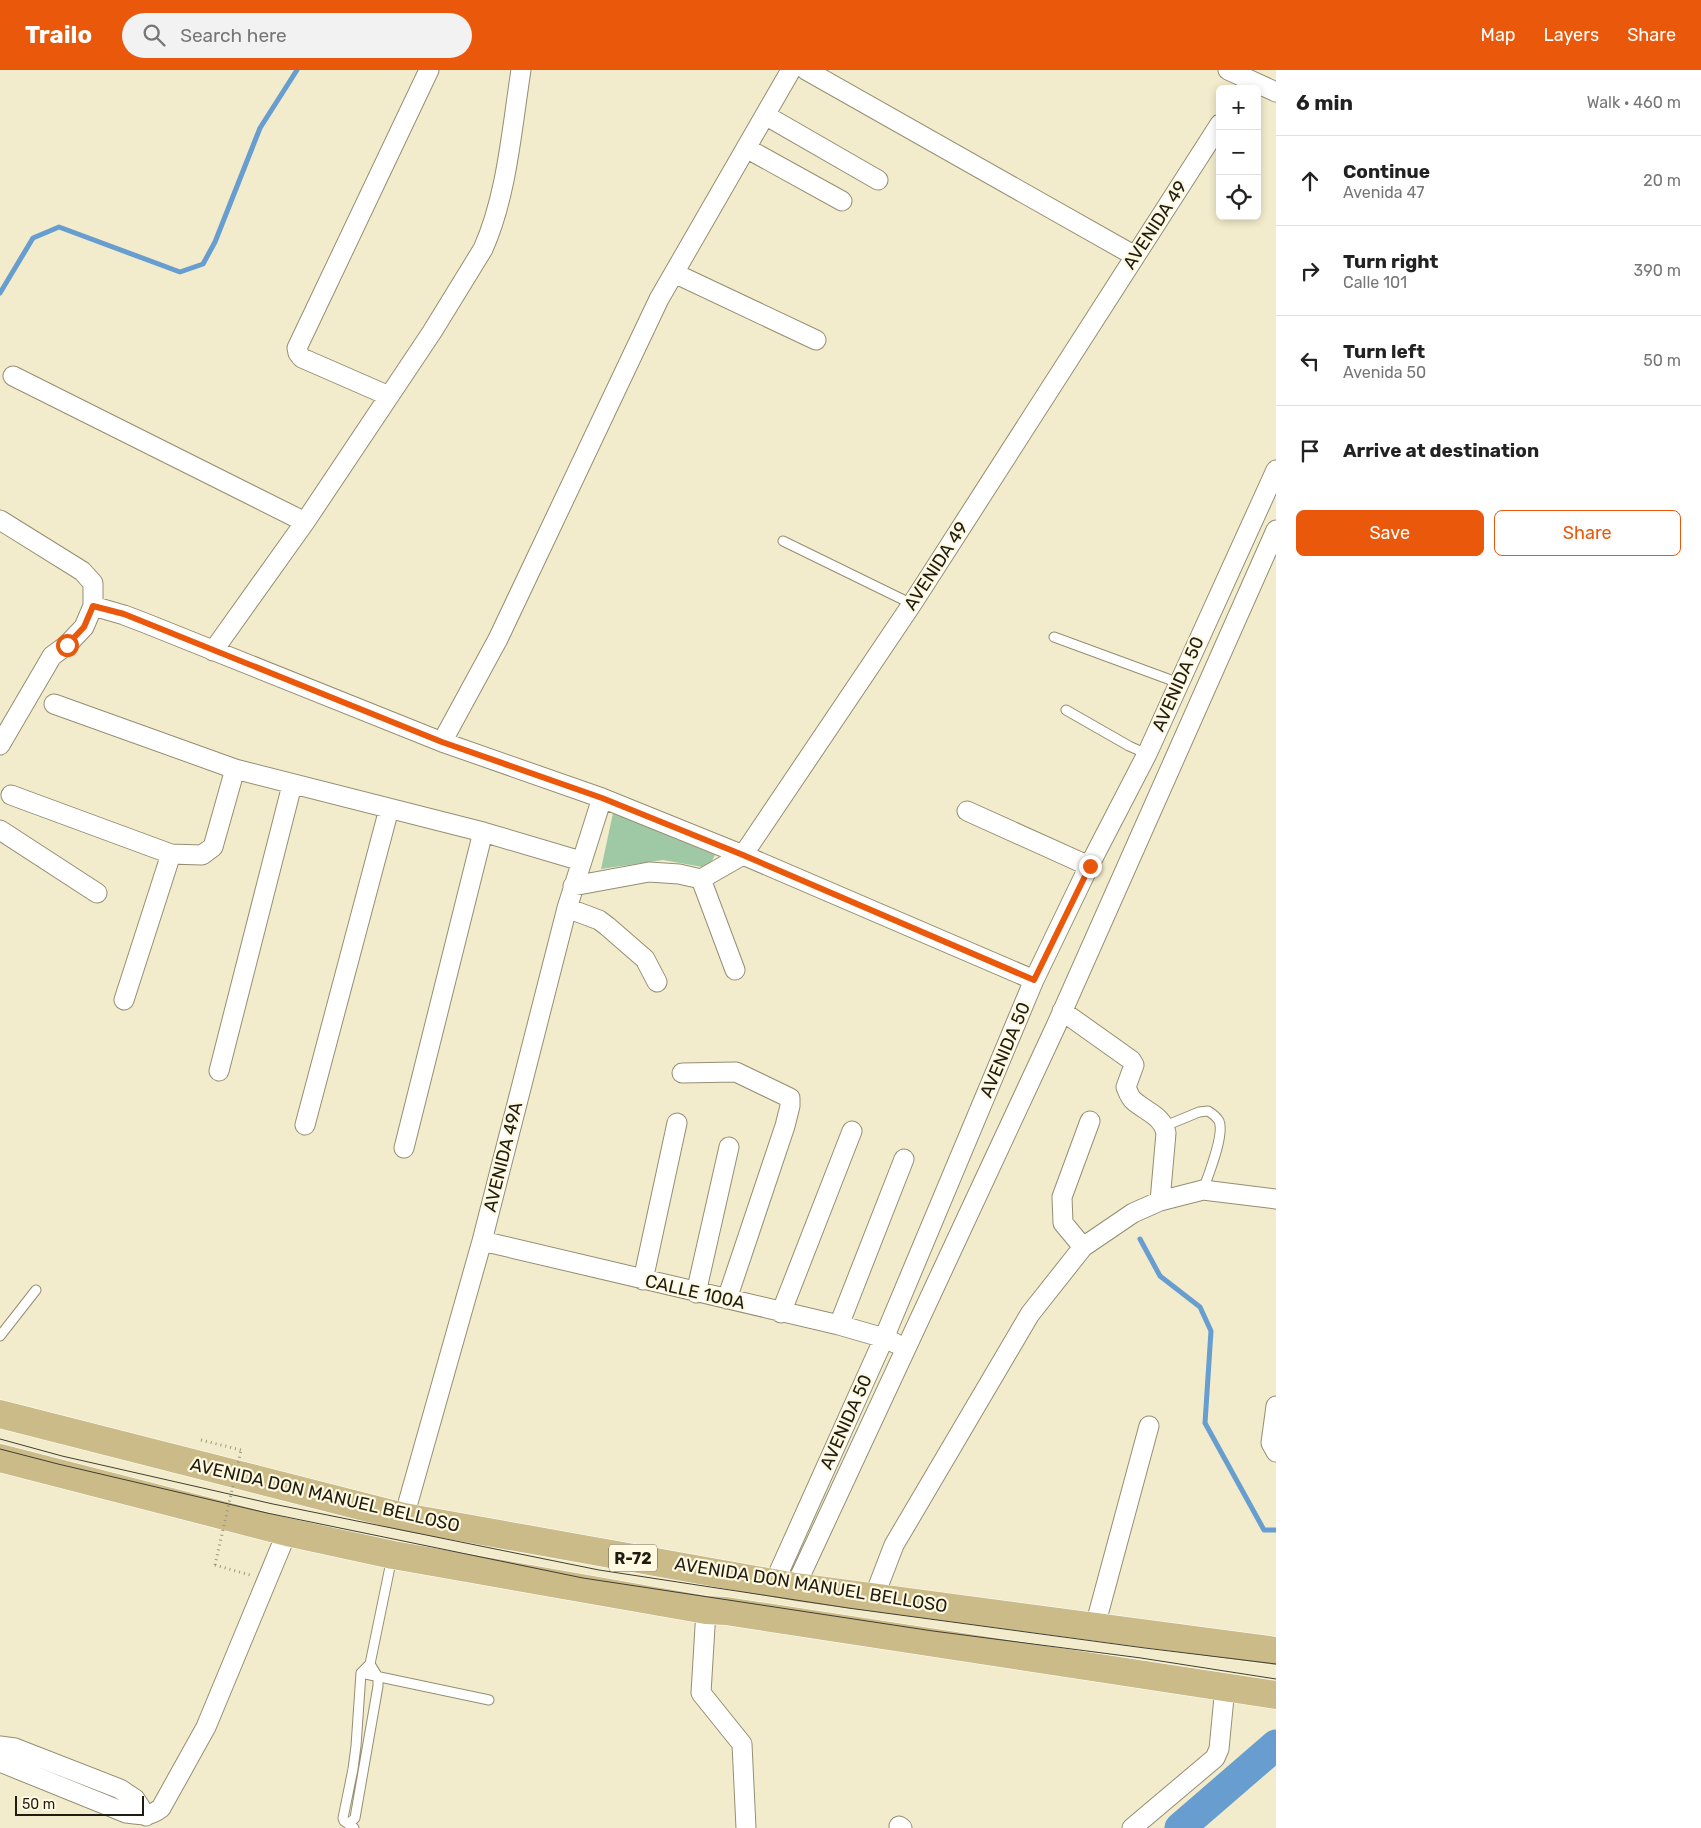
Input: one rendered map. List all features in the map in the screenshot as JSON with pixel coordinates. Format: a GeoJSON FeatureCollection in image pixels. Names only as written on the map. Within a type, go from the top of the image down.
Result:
{"type":"FeatureCollection","features":[{"type":"Feature","properties":{"kind":"main road","name":"AVENIDA DON MANUEL BELLOSO"},"geometry":{"type":"LineString","coordinates":[[0,1414],[404,1517],[784,1585],[1276,1651]]}},
{"type":"Feature","properties":{"kind":"main road","name":"R-72"},"geometry":{"type":"LineString","coordinates":[[0,1458],[287,1532],[393,1554],[706,1610],[726,1611],[1276,1695]]}},
{"type":"Feature","properties":{"kind":"street"},"geometry":{"type":"LineString","coordinates":[[389,396],[302,358],[297,348],[429,70]]}},
{"type":"Feature","properties":{"kind":"street"},"geometry":{"type":"LineString","coordinates":[[213,651],[305,522],[389,396],[483,249],[490,234],[504,178],[519,70]]}},
{"type":"Feature","properties":{"kind":"street"},"geometry":{"type":"LineString","coordinates":[[442,742],[498,639],[658,299],[791,70]]}},
{"type":"Feature","properties":{"kind":"street"},"geometry":{"type":"LineString","coordinates":[[806,70],[1135,256]]}},
{"type":"Feature","properties":{"kind":"street"},"geometry":{"type":"LineString","coordinates":[[1228,70],[1245,84],[1276,92]]}},
{"type":"Feature","properties":{"kind":"street"},"geometry":{"type":"LineString","coordinates":[[765,115],[878,180]]}},
{"type":"Feature","properties":{"kind":"street","name":"AVENIDA 49"},"geometry":{"type":"LineString","coordinates":[[700,879],[743,855],[912,604],[1216,130]]}},
{"type":"Feature","properties":{"kind":"street"},"geometry":{"type":"LineString","coordinates":[[746,148],[842,201]]}},
{"type":"Feature","properties":{"kind":"street"},"geometry":{"type":"LineString","coordinates":[[674,273],[816,340]]}},
{"type":"Feature","properties":{"kind":"street"},"geometry":{"type":"LineString","coordinates":[[13,376],[305,522]]}},
{"type":"Feature","properties":{"kind":"street","name":"AVENIDA 50"},"geometry":{"type":"LineString","coordinates":[[784,1585],[884,1338],[1034,980],[1147,754],[1276,470]]}},
{"type":"Feature","properties":{"kind":"street"},"geometry":{"type":"LineString","coordinates":[[0,520],[82,571],[93,584],[93,606],[84,627],[67,645],[52,656],[0,745]]}},
{"type":"Feature","properties":{"kind":"street","name":"AVENIDA 50"},"geometry":{"type":"LineString","coordinates":[[784,1585],[905,1348],[1062,1011],[1276,530]]}},
{"type":"Feature","properties":{"kind":"street"},"geometry":{"type":"LineString","coordinates":[[93,606],[124,614],[442,742],[602,798],[743,855],[1034,980]]}},
{"type":"Feature","properties":{"kind":"street"},"geometry":{"type":"LineString","coordinates":[[54,704],[234,769],[483,832],[582,861]]}},
{"type":"Feature","properties":{"kind":"street"},"geometry":{"type":"LineString","coordinates":[[12,795],[171,854],[202,855],[213,847],[234,769]]}},
{"type":"Feature","properties":{"kind":"street"},"geometry":{"type":"LineString","coordinates":[[219,1071],[292,785]]}},
{"type":"Feature","properties":{"kind":"street","name":"AVENIDA 49A"},"geometry":{"type":"LineString","coordinates":[[404,1517],[482,1241],[567,908],[602,798]]}},
{"type":"Feature","properties":{"kind":"street"},"geometry":{"type":"LineString","coordinates":[[304,1125],[390,809]]}},
{"type":"Feature","properties":{"kind":"street"},"geometry":{"type":"LineString","coordinates":[[967,811],[1090,866]]}},
{"type":"Feature","properties":{"kind":"street"},"geometry":{"type":"LineString","coordinates":[[0,830],[97,893]]}},
{"type":"Feature","properties":{"kind":"street"},"geometry":{"type":"LineString","coordinates":[[404,1148],[483,832]]}},
{"type":"Feature","properties":{"kind":"street"},"geometry":{"type":"LineString","coordinates":[[124,1000],[171,854]]}},
{"type":"Feature","properties":{"kind":"street"},"geometry":{"type":"LineString","coordinates":[[574,886],[649,872],[679,874],[700,879],[735,970]]}},
{"type":"Feature","properties":{"kind":"street"},"geometry":{"type":"LineString","coordinates":[[567,908],[599,920],[607,926],[645,959],[658,982]]}},
{"type":"Feature","properties":{"kind":"street"},"geometry":{"type":"LineString","coordinates":[[1062,1011],[1132,1060],[1134,1065],[1126,1087],[1128,1092],[1132,1100],[1159,1119],[1165,1126],[1160,1201]]}},
{"type":"Feature","properties":{"kind":"street"},"geometry":{"type":"LineString","coordinates":[[682,1073],[736,1072],[790,1098],[785,1126],[726,1299]]}},
{"type":"Feature","properties":{"kind":"street"},"geometry":{"type":"LineString","coordinates":[[1083,1248],[1063,1223],[1062,1198],[1090,1121]]}},
{"type":"Feature","properties":{"kind":"street"},"geometry":{"type":"LineString","coordinates":[[643,1280],[677,1122]]}},
{"type":"Feature","properties":{"kind":"street"},"geometry":{"type":"LineString","coordinates":[[780,1312],[852,1131]]}},
{"type":"Feature","properties":{"kind":"street"},"geometry":{"type":"LineString","coordinates":[[696,1293],[729,1147]]}},
{"type":"Feature","properties":{"kind":"street"},"geometry":{"type":"LineString","coordinates":[[839,1325],[904,1159]]}},
{"type":"Feature","properties":{"kind":"street"},"geometry":{"type":"LineString","coordinates":[[874,1597],[894,1545],[1030,1314],[1083,1248],[1133,1213],[1160,1201],[1203,1190],[1276,1199]]}},
{"type":"Feature","properties":{"kind":"street","name":"CALLE 100A"},"geometry":{"type":"LineString","coordinates":[[482,1241],[696,1293],[839,1325],[884,1338],[905,1348]]}},
{"type":"Feature","properties":{"kind":"street"},"geometry":{"type":"LineString","coordinates":[[1276,1406],[1271,1443],[1276,1452]]}},
{"type":"Feature","properties":{"kind":"street"},"geometry":{"type":"LineString","coordinates":[[1095,1626],[1149,1426]]}},
{"type":"Feature","properties":{"kind":"street"},"geometry":{"type":"LineString","coordinates":[[0,1762],[126,1813],[146,1816],[152,1815],[161,1808],[206,1727],[287,1532]]}},
{"type":"Feature","properties":{"kind":"street"},"geometry":{"type":"LineString","coordinates":[[706,1610],[701,1693],[742,1744],[746,1828]]}},
{"type":"Feature","properties":{"kind":"street"},"geometry":{"type":"LineString","coordinates":[[1132,1828],[1215,1758],[1219,1749],[1225,1688]]}},
{"type":"Feature","properties":{"kind":"street"},"geometry":{"type":"LineString","coordinates":[[0,1746],[15,1748],[120,1789],[135,1799],[146,1816]]}},
{"type":"Feature","properties":{"kind":"lane"},"geometry":{"type":"LineString","coordinates":[[783,542],[912,604]]}},
{"type":"Feature","properties":{"kind":"lane"},"geometry":{"type":"LineString","coordinates":[[1054,637],[1179,683]]}},
{"type":"Feature","properties":{"kind":"lane"},"geometry":{"type":"LineString","coordinates":[[1066,710],[1129,746],[1147,754]]}},
{"type":"Feature","properties":{"kind":"lane"},"geometry":{"type":"LineString","coordinates":[[1165,1126],[1199,1112],[1208,1111],[1215,1115],[1220,1123],[1218,1141],[1203,1190]]}},
{"type":"Feature","properties":{"kind":"lane"},"geometry":{"type":"LineString","coordinates":[[0,1336],[36,1290]]}},
{"type":"Feature","properties":{"kind":"lane"},"geometry":{"type":"LineString","coordinates":[[370,1664],[378,1677],[355,1818],[350,1826],[343,1818],[356,1746],[361,1674],[370,1664],[393,1554]]}},
{"type":"Feature","properties":{"kind":"lane"},"geometry":{"type":"LineString","coordinates":[[361,1674],[489,1700]]}},
{"type":"Feature","properties":{"kind":"lane"},"geometry":{"type":"LineString","coordinates":[[356,1746],[367,1747]]}},
{"type":"Feature","properties":{"kind":"path"},"geometry":{"type":"LineString","coordinates":[[201,1440],[241,1450],[215,1565],[268,1580]]}},
{"type":"Feature","properties":{"kind":"green space"},"geometry":{"type":"Polygon","coordinates":[[[613,813],[715,855],[708,868],[663,860],[601,869],[613,813]]]}},
{"type":"Feature","properties":{"kind":"waterway"},"geometry":{"type":"LineString","coordinates":[[0,293],[33,238],[59,227],[180,272],[203,264],[215,242],[260,128],[297,70]]}},
{"type":"Feature","properties":{"kind":"waterway"},"geometry":{"type":"LineString","coordinates":[[1140,1239],[1160,1276],[1200,1307],[1211,1331],[1205,1423],[1264,1530],[1276,1530]]}},
{"type":"Feature","properties":{"kind":"waterway"},"geometry":{"type":"LineString","coordinates":[[1180,1828],[1276,1745]]}},
{"type":"Feature","properties":{"kind":"tram line"},"geometry":{"type":"LineString","coordinates":[[0,1439],[62,1456],[273,1504],[599,1570],[848,1608],[1276,1664]]}},
{"type":"Feature","properties":{"kind":"tram line"},"geometry":{"type":"LineString","coordinates":[[0,1449],[267,1513],[583,1578],[933,1631],[1141,1658],[1276,1679]]}},
{"type":"Feature","properties":{"kind":"route"},"geometry":{"type":"LineString","coordinates":[[67,645],[84,627],[93,606],[124,614],[442,742],[602,798],[743,855],[1034,980],[1090,866]]}}]}
